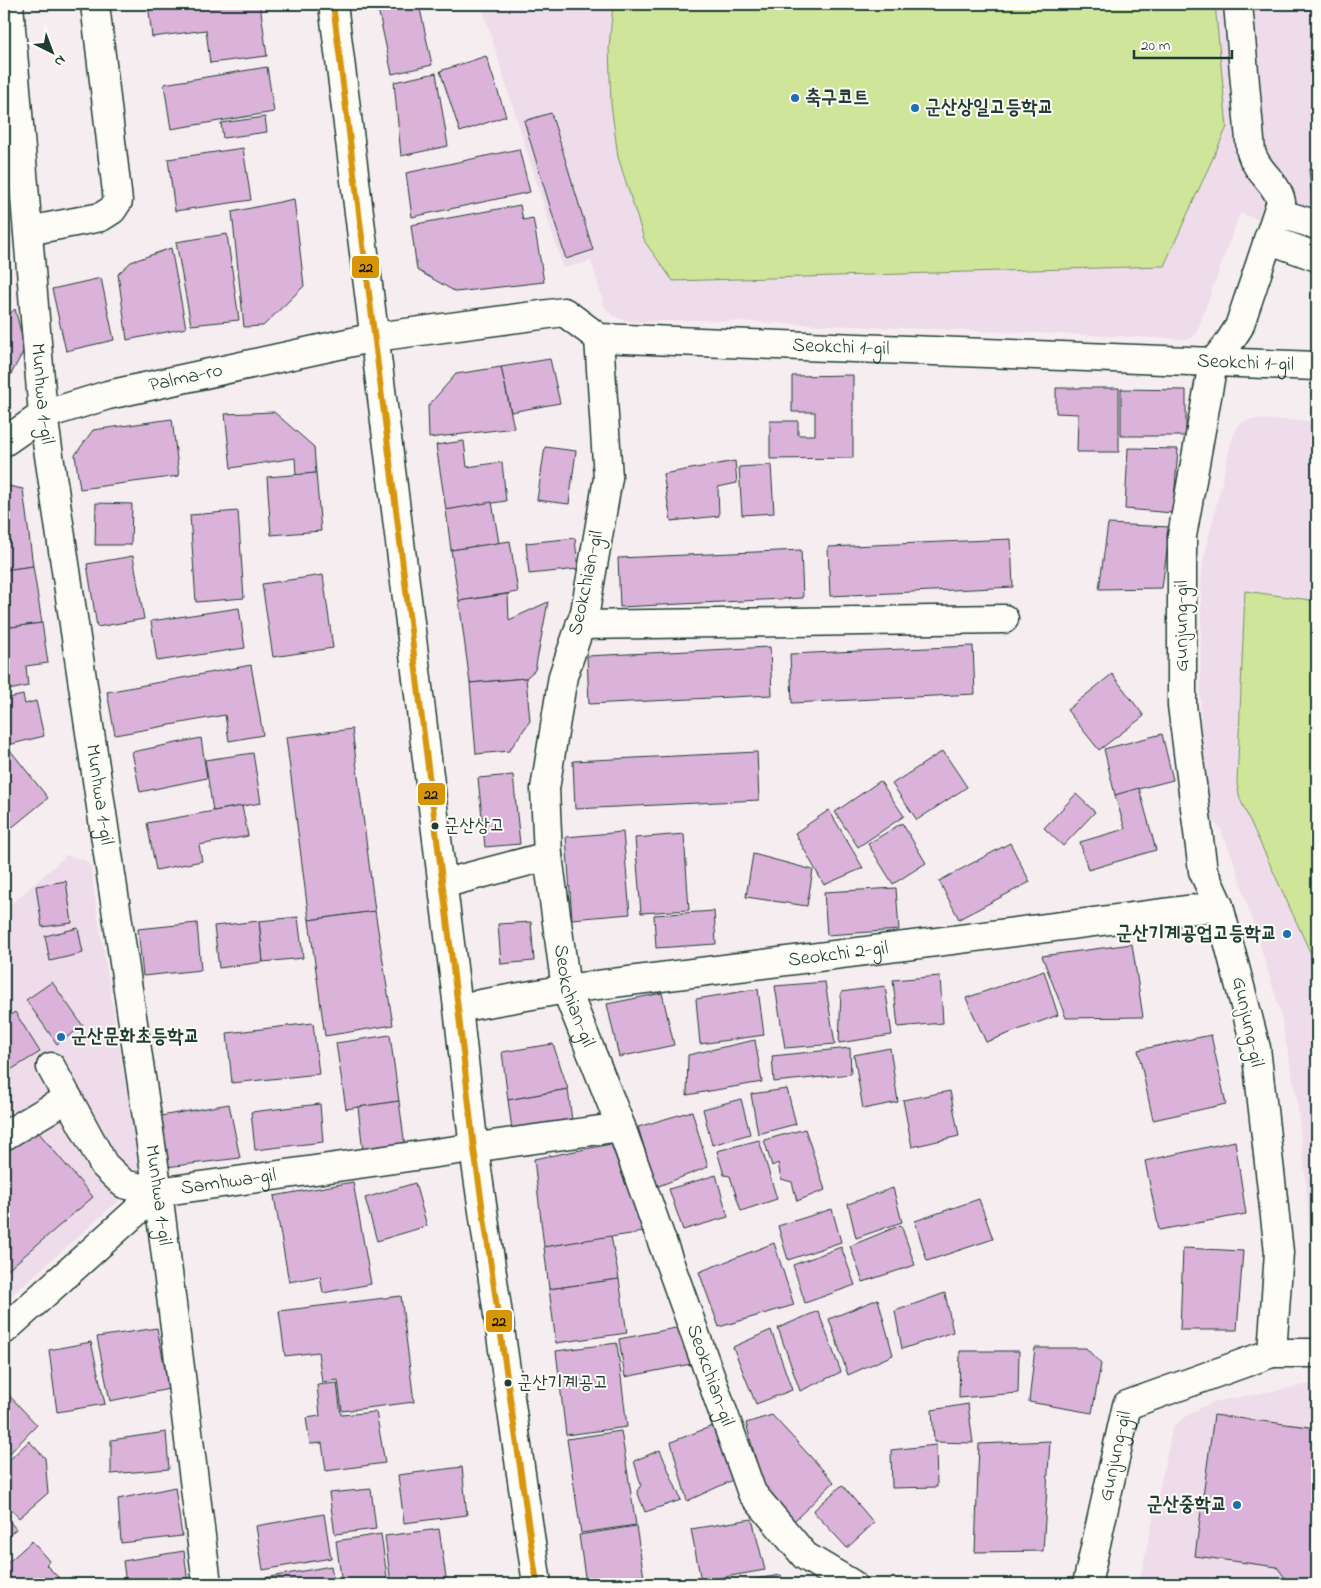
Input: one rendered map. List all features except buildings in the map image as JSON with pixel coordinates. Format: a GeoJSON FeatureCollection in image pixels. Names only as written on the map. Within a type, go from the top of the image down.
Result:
{"type":"FeatureCollection","features":[{"type":"Feature","properties":{"kind":"street","name":"Munhwa 1-gil"},"geometry":{"type":"LineString","coordinates":[[9,4],[43,416],[158,1192],[207,1584]]}},
{"type":"Feature","properties":{"kind":"street"},"geometry":{"type":"LineString","coordinates":[[28,231],[101,218],[112,210],[118,200],[95,4]]}},
{"type":"Feature","properties":{"kind":"street"},"geometry":{"type":"LineString","coordinates":[[334,4],[474,1149],[538,1584]]}},
{"type":"Feature","properties":{"kind":"street"},"geometry":{"type":"LineString","coordinates":[[1213,363],[1239,327],[1281,202],[1280,194],[1254,162],[1251,152],[1238,4]]}},
{"type":"Feature","properties":{"kind":"street"},"geometry":{"type":"LineString","coordinates":[[1278,212],[1317,225]]}},
{"type":"Feature","properties":{"kind":"street"},"geometry":{"type":"LineString","coordinates":[[1268,239],[1317,257]]}},
{"type":"Feature","properties":{"kind":"street"},"geometry":{"type":"LineString","coordinates":[[375,336],[564,312],[599,338]]}},
{"type":"Feature","properties":{"kind":"street","name":"Palma-ro"},"geometry":{"type":"LineString","coordinates":[[4,442],[43,416],[108,395],[375,336]]}},
{"type":"Feature","properties":{"kind":"street","name":"Seokchi 1-gil"},"geometry":{"type":"LineString","coordinates":[[599,338],[1317,366]]}},
{"type":"Feature","properties":{"kind":"street","name":"Seokchian-gil"},"geometry":{"type":"LineString","coordinates":[[599,338],[608,478],[584,612],[563,676],[545,789],[548,856],[566,989],[622,1127],[752,1494],[805,1556],[852,1584]]}},
{"type":"Feature","properties":{"kind":"street","name":"Gunjung-gil"},"geometry":{"type":"LineString","coordinates":[[1087,1584],[1127,1405],[1272,1353],[1279,1252],[1256,1048],[1219,906],[1202,871],[1182,704],[1182,536],[1213,363]]}},
{"type":"Feature","properties":{"kind":"street"},"geometry":{"type":"LineString","coordinates":[[580,625],[1004,619]]}},
{"type":"Feature","properties":{"kind":"street"},"geometry":{"type":"LineString","coordinates":[[442,884],[548,856]]}},
{"type":"Feature","properties":{"kind":"street","name":"Seokchi 2-gil"},"geometry":{"type":"LineString","coordinates":[[458,1008],[566,989],[1219,906]]}},
{"type":"Feature","properties":{"kind":"street"},"geometry":{"type":"LineString","coordinates":[[51,1067],[104,1165],[124,1184],[158,1192]]}},
{"type":"Feature","properties":{"kind":"street"},"geometry":{"type":"LineString","coordinates":[[4,1136],[68,1098]]}},
{"type":"Feature","properties":{"kind":"street","name":"Samhwa-gil"},"geometry":{"type":"LineString","coordinates":[[4,1330],[158,1192],[622,1127]]}},
{"type":"Feature","properties":{"kind":"street"},"geometry":{"type":"LineString","coordinates":[[1272,1353],[1317,1353]]}},
{"type":"Feature","properties":{"kind":"shaded area","name":"군산상일고등학교"},"geometry":{"type":"Polygon","coordinates":[[[481,4],[1317,4],[1317,239],[1240,213],[1196,334],[1192,338],[1187,339],[698,320],[636,322],[623,320],[612,315],[605,308],[591,261],[563,268],[481,4]]]}},
{"type":"Feature","properties":{"kind":"shaded area","name":"군산기계공업고등학교"},"geometry":{"type":"Polygon","coordinates":[[[1251,419],[1317,421],[1317,1316],[1297,1100],[1279,1007],[1234,861],[1221,830],[1208,814],[1200,797],[1201,589],[1203,561],[1232,439],[1239,424],[1251,419]]]}},
{"type":"Feature","properties":{"kind":"shaded area","name":"군산문화초등학교"},"geometry":{"type":"Polygon","coordinates":[[[67,855],[85,860],[91,866],[139,1164],[138,1177],[131,1190],[4,1302],[4,910],[67,855]]]}},
{"type":"Feature","properties":{"kind":"shaded area","name":"군산중학교"},"geometry":{"type":"Polygon","coordinates":[[[1306,1385],[1317,1386],[1317,1584],[1139,1584],[1173,1426],[1191,1413],[1213,1402],[1306,1385]]]}},
{"type":"Feature","properties":{"kind":"green space","name":"군산상일고등학교"},"geometry":{"type":"Polygon","coordinates":[[[613,4],[1215,4],[1227,127],[1164,266],[673,281],[645,242],[618,157],[611,104],[609,48],[613,4]]]}},
{"type":"Feature","properties":{"kind":"green space"},"geometry":{"type":"Polygon","coordinates":[[[1245,591],[1317,601],[1317,967],[1240,799],[1237,784],[1245,591]]]}},
{"type":"Feature","properties":{"kind":"transit line","name":"22"},"geometry":{"type":"LineString","coordinates":[[333,4],[474,1149],[537,1584]]}},
{"type":"Feature","properties":{"kind":"place","name":"축구코트"},"geometry":{"type":"Point","coordinates":[795,98]}},
{"type":"Feature","properties":{"kind":"place","name":"군산상일고등학교"},"geometry":{"type":"Point","coordinates":[915,108]}},
{"type":"Feature","properties":{"kind":"place","name":"군산상고"},"geometry":{"type":"Point","coordinates":[435,826]}},
{"type":"Feature","properties":{"kind":"place","name":"군산기계공업고등학교"},"geometry":{"type":"Point","coordinates":[1287,934]}},
{"type":"Feature","properties":{"kind":"place","name":"군산문화초등학교"},"geometry":{"type":"Point","coordinates":[61,1037]}},
{"type":"Feature","properties":{"kind":"place","name":"군산기계공고"},"geometry":{"type":"Point","coordinates":[508,1383]}},
{"type":"Feature","properties":{"kind":"place","name":"군산중학교"},"geometry":{"type":"Point","coordinates":[1237,1505]}}]}
